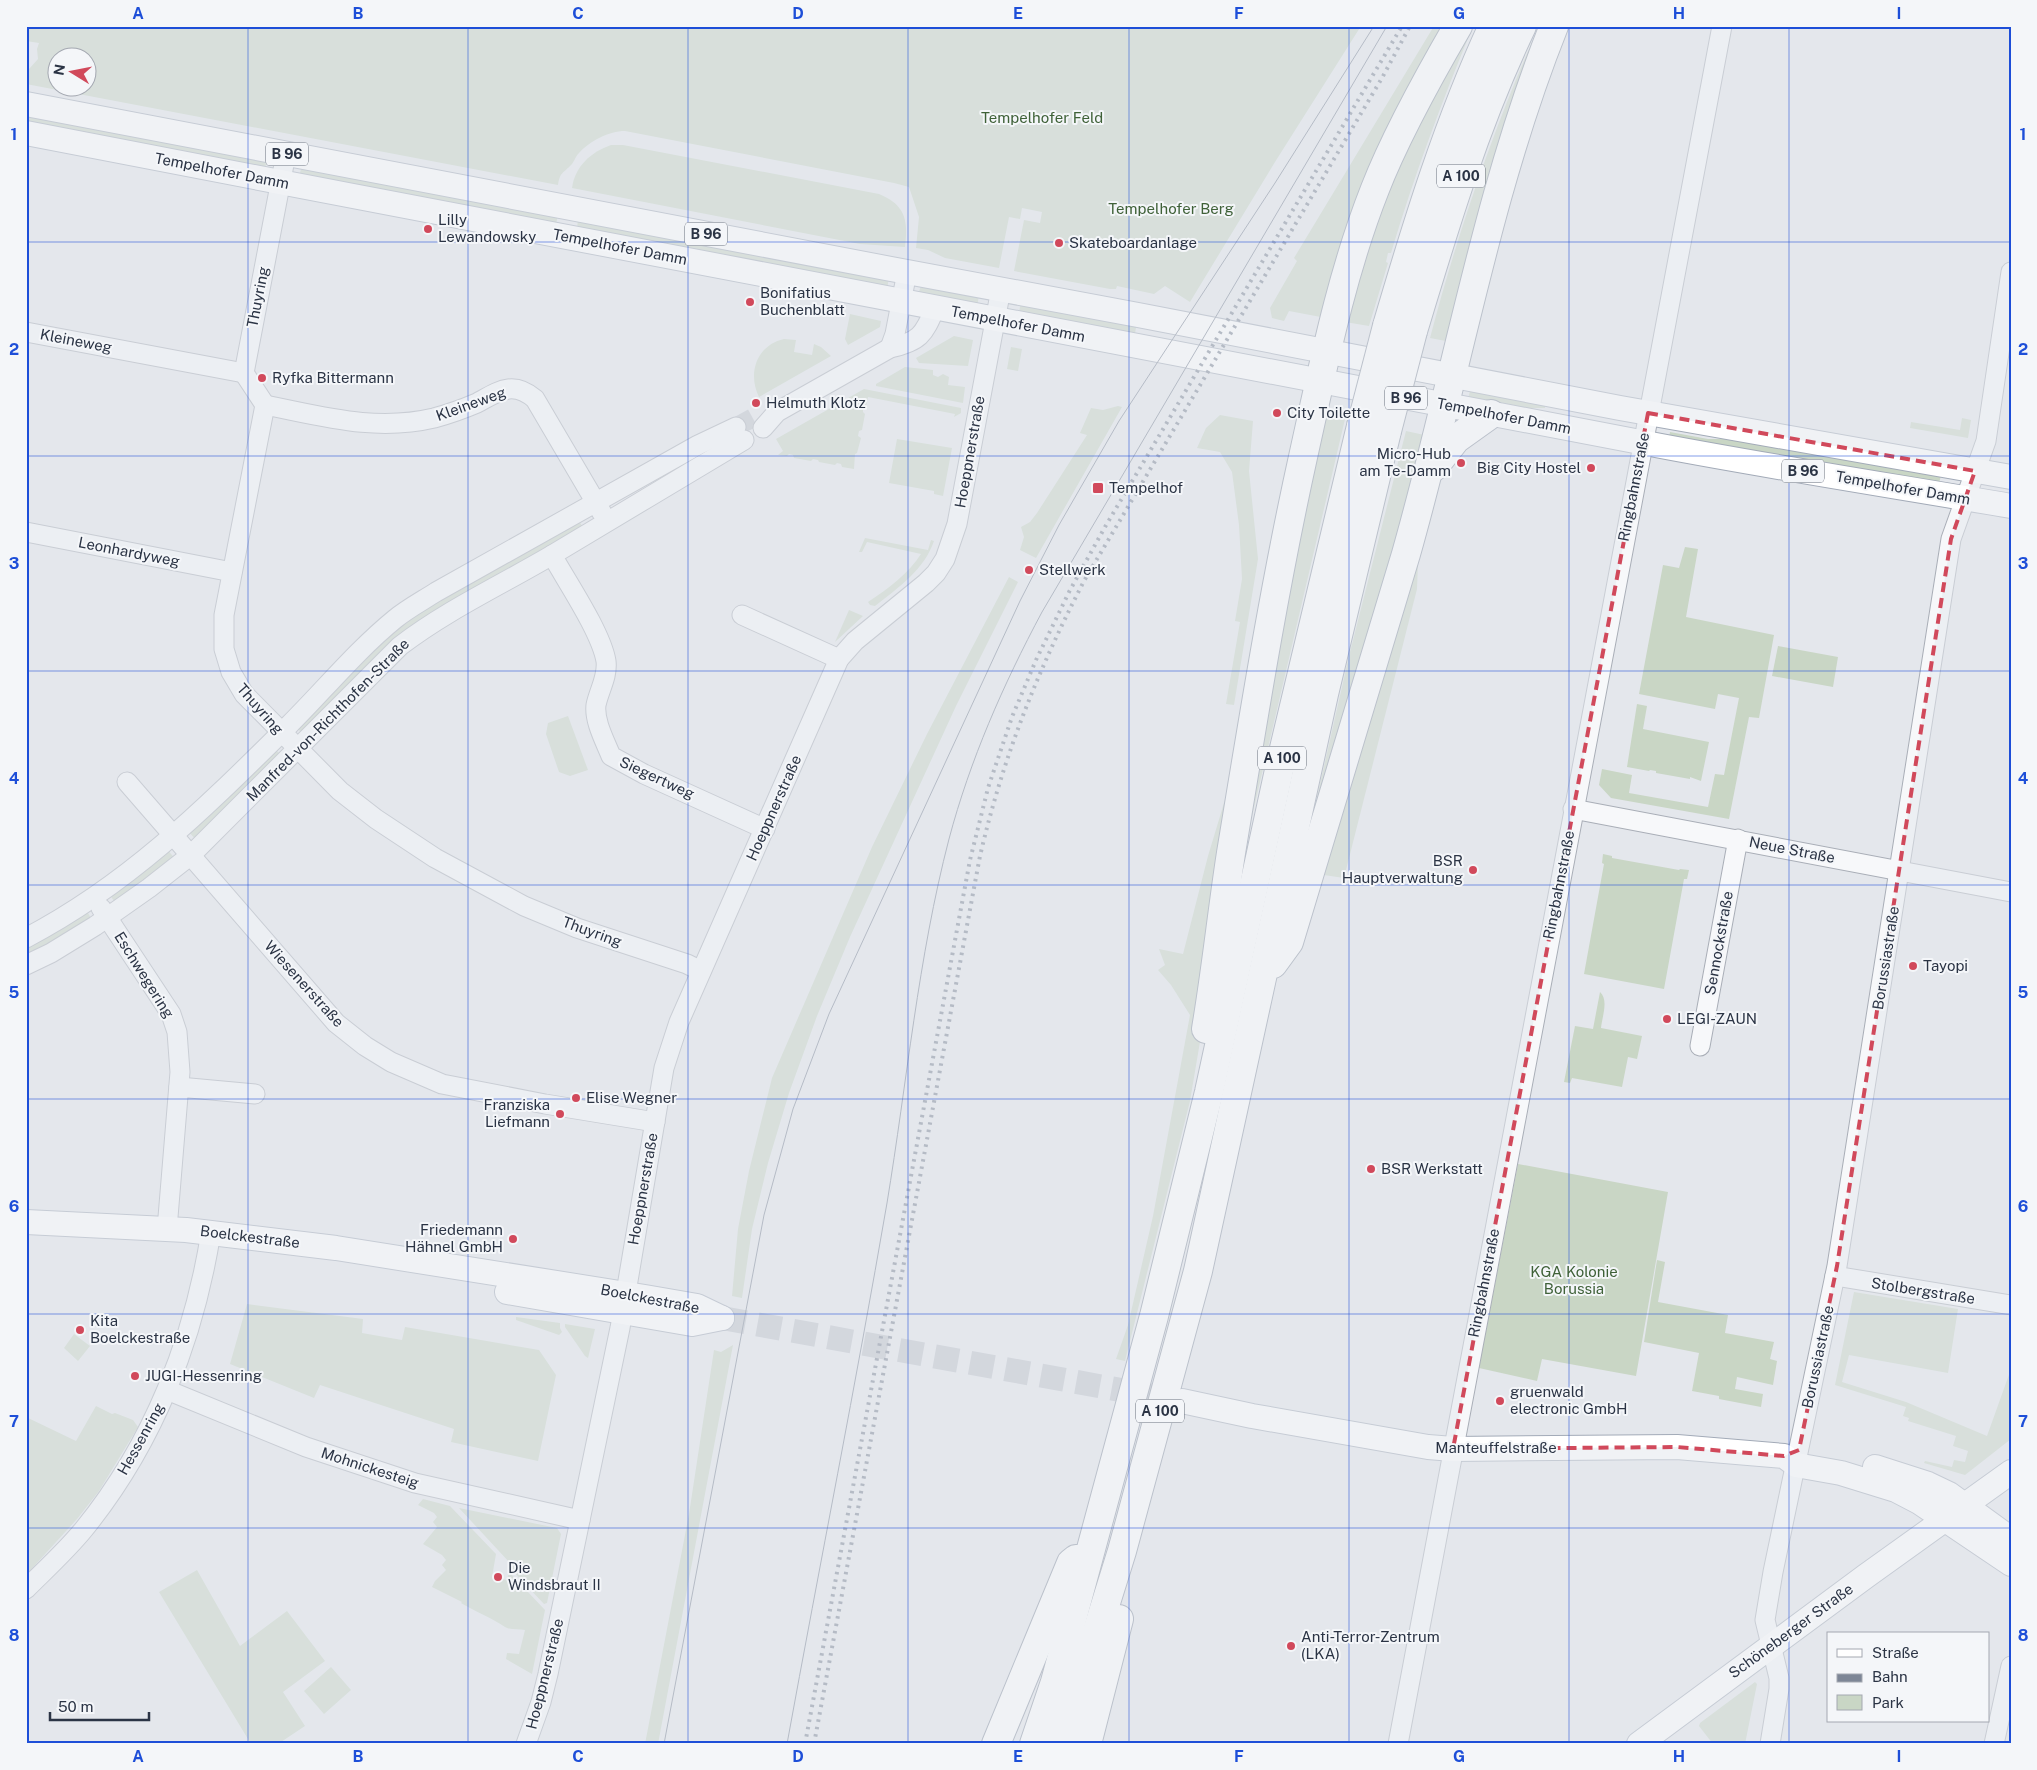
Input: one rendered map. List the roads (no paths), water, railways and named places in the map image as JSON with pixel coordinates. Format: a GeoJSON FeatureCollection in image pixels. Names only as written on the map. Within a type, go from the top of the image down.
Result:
{"type":"FeatureCollection","features":[{"type":"Feature","properties":{"kind":"highway"},"geometry":{"type":"LineString","coordinates":[[1210,1092],[1201,1065],[1232,852],[1268,628],[1320,382],[1354,249],[1375,189],[1420,96],[1458,26]]}},
{"type":"Feature","properties":{"kind":"highway","name":"A 100"},"geometry":{"type":"LineString","coordinates":[[1034,1744],[1056,1682],[1091,1544],[1154,1316],[1210,1092],[1281,761],[1361,426],[1387,326],[1429,187],[1477,62],[1493,26]]}},
{"type":"Feature","properties":{"kind":"highway","name":"A 100"},"geometry":{"type":"LineString","coordinates":[[1062,1744],[1122,1551],[1198,1271],[1324,694],[1413,331],[1459,182],[1484,112],[1522,26]]}},
{"type":"Feature","properties":{"kind":"highway"},"geometry":{"type":"LineString","coordinates":[[1262,980],[1289,942],[1426,482],[1451,376],[1506,165],[1554,26]]}},
{"type":"Feature","properties":{"kind":"highway"},"geometry":{"type":"LineString","coordinates":[[1426,482],[1442,455],[1456,439],[1491,414]]}},
{"type":"Feature","properties":{"kind":"highway"},"geometry":{"type":"LineString","coordinates":[[996,1744],[1072,1563],[1091,1544]]}},
{"type":"Feature","properties":{"kind":"highway"},"geometry":{"type":"LineString","coordinates":[[1087,1744],[1128,1586],[1122,1551]]}},
{"type":"Feature","properties":{"kind":"main road","name":"Tempelhofer Damm"},"geometry":{"type":"LineString","coordinates":[[26,104],[1451,376],[2011,477]]}},
{"type":"Feature","properties":{"kind":"main road","name":"Tempelhofer Damm"},"geometry":{"type":"LineString","coordinates":[[26,133],[1320,382],[1642,442],[2011,506]]}},
{"type":"Feature","properties":{"kind":"main road"},"geometry":{"type":"LineString","coordinates":[[561,235],[563,207]]}},
{"type":"Feature","properties":{"kind":"main road","name":"Boelckestraße"},"geometry":{"type":"LineString","coordinates":[[26,1222],[167,1228],[210,1238],[326,1259],[436,1276],[524,1295],[624,1303]]}},
{"type":"Feature","properties":{"kind":"main road","name":"Boelckestraße"},"geometry":{"type":"LineString","coordinates":[[26,1234],[132,1238],[210,1238]]}},
{"type":"Feature","properties":{"kind":"main road","name":"Manteuffelstraße"},"geometry":{"type":"LineString","coordinates":[[1182,1401],[1318,1428],[1412,1445],[1452,1450],[1677,1447],[1793,1457],[1880,1484],[1919,1502],[2011,1564]]}},
{"type":"Feature","properties":{"kind":"main road","name":"Manteuffelstraße"},"geometry":{"type":"LineString","coordinates":[[1793,1457],[1816,1451],[1913,1479],[1949,1494],[2011,1539]]}},
{"type":"Feature","properties":{"kind":"main road","name":"Schöneberger Straße"},"geometry":{"type":"LineString","coordinates":[[1639,1744],[2011,1472]]}},
{"type":"Feature","properties":{"kind":"street","name":"Ringbahnstraße"},"geometry":{"type":"LineString","coordinates":[[1398,1744],[1642,442],[1722,26]]}},
{"type":"Feature","properties":{"kind":"street","name":"Thuyring"},"geometry":{"type":"LineString","coordinates":[[244,373],[286,154]]}},
{"type":"Feature","properties":{"kind":"street"},"geometry":{"type":"LineString","coordinates":[[890,348],[895,334],[907,272]]}},
{"type":"Feature","properties":{"kind":"street","name":"Borussiastraße"},"geometry":{"type":"LineString","coordinates":[[1770,1744],[1779,1689],[1765,1620],[1793,1457],[1835,1276],[1951,539],[1986,441],[2011,272]]}},
{"type":"Feature","properties":{"kind":"street","name":"Hoeppnerstraße"},"geometry":{"type":"LineString","coordinates":[[526,1744],[541,1702],[548,1674],[624,1303],[667,1059],[679,1022],[839,659],[855,641],[926,583],[945,559],[957,524],[1001,289]]}},
{"type":"Feature","properties":{"kind":"street"},"geometry":{"type":"LineString","coordinates":[[760,422],[890,348],[909,344],[925,329],[935,308]]}},
{"type":"Feature","properties":{"kind":"street","name":"Kleineweg"},"geometry":{"type":"LineString","coordinates":[[26,332],[244,373]]}},
{"type":"Feature","properties":{"kind":"street"},"geometry":{"type":"LineString","coordinates":[[244,373],[265,405]]}},
{"type":"Feature","properties":{"kind":"street","name":"Kleineweg"},"geometry":{"type":"LineString","coordinates":[[265,405],[362,424],[391,425],[458,411],[502,390],[518,389],[527,392],[535,399],[607,522]]}},
{"type":"Feature","properties":{"kind":"street","name":"Thuyring"},"geometry":{"type":"LineString","coordinates":[[265,405],[224,615],[224,649],[231,672],[244,694],[280,733],[340,791],[376,819],[435,858],[524,906],[577,928],[687,964],[701,971]]}},
{"type":"Feature","properties":{"kind":"street","name":"Manfred-von-Richthofen-Straße"},"geometry":{"type":"LineString","coordinates":[[26,938],[94,898],[175,836],[396,618],[436,592],[597,503],[740,433]]}},
{"type":"Feature","properties":{"kind":"street","name":"Manfred-von-Richthofen-Straße"},"geometry":{"type":"LineString","coordinates":[[26,966],[51,953],[107,918],[191,855],[400,646],[432,622],[607,522],[720,444]]}},
{"type":"Feature","properties":{"kind":"street","name":"Leonhardyweg"},"geometry":{"type":"LineString","coordinates":[[26,532],[232,572]]}},
{"type":"Feature","properties":{"kind":"street","name":"Siegertweg"},"geometry":{"type":"LineString","coordinates":[[552,555],[600,643],[606,662],[604,684],[596,704],[596,715],[611,756],[644,774],[764,829]]}},
{"type":"Feature","properties":{"kind":"street"},"geometry":{"type":"LineString","coordinates":[[742,616],[839,659]]}},
{"type":"Feature","properties":{"kind":"street","name":"Wiesenerstraße"},"geometry":{"type":"LineString","coordinates":[[127,782],[336,1022],[391,1062],[442,1084],[655,1122]]}},
{"type":"Feature","properties":{"kind":"street","name":"Neue Straße"},"geometry":{"type":"LineString","coordinates":[[1573,809],[2011,892]]}},
{"type":"Feature","properties":{"kind":"street","name":"Sennockstraße"},"geometry":{"type":"LineString","coordinates":[[1700,1046],[1738,839]]}},
{"type":"Feature","properties":{"kind":"street","name":"Eschwegering"},"geometry":{"type":"LineString","coordinates":[[94,898],[170,1014],[177,1032],[180,1072],[167,1228]]}},
{"type":"Feature","properties":{"kind":"street"},"geometry":{"type":"LineString","coordinates":[[179,1087],[255,1094]]}},
{"type":"Feature","properties":{"kind":"street","name":"Hessenring"},"geometry":{"type":"LineString","coordinates":[[26,1588],[78,1536],[100,1508],[140,1447],[167,1390],[191,1324],[210,1238]]}},
{"type":"Feature","properties":{"kind":"street","name":"Stolbergstraße"},"geometry":{"type":"LineString","coordinates":[[1835,1276],[2011,1305]]}},
{"type":"Feature","properties":{"kind":"street","name":"Mohnickesteig"},"geometry":{"type":"LineString","coordinates":[[167,1390],[306,1447],[415,1483],[580,1520]]}},
{"type":"Feature","properties":{"kind":"street"},"geometry":{"type":"LineString","coordinates":[[1994,1744],[2011,1666]]}},
{"type":"Feature","properties":{"kind":"tunnel"},"geometry":{"type":"LineString","coordinates":[[736,427],[756,416]]}},
{"type":"Feature","properties":{"kind":"tunnel"},"geometry":{"type":"LineString","coordinates":[[722,1318],[1182,1401]]}},
{"type":"Feature","properties":{"kind":"tram line"},"geometry":{"type":"LineString","coordinates":[[664,1744],[764,1215],[793,1109],[829,1014],[1020,601],[1059,525],[1119,421],[1275,183],[1374,26]]}},
{"type":"Feature","properties":{"kind":"tram line"},"geometry":{"type":"LineString","coordinates":[[787,1744],[887,1203],[929,929],[949,839],[967,780],[1001,695],[1042,612],[1387,26]]}},
{"type":"Feature","properties":{"kind":"railway"},"geometry":{"type":"LineString","coordinates":[[805,1744],[970,860],[988,788],[1012,717],[1036,660],[1069,592],[1105,527],[1402,26]]}},
{"type":"Feature","properties":{"kind":"railway"},"geometry":{"type":"LineString","coordinates":[[814,1744],[980,856],[999,784],[1011,749],[1051,648],[1084,581],[1382,78],[1410,26]]}},
{"type":"Feature","properties":{"kind":"place","name":"Lilly Lewandowsky"},"geometry":{"type":"Point","coordinates":[428,229]}},
{"type":"Feature","properties":{"kind":"place","name":"Skateboardanlage"},"geometry":{"type":"Point","coordinates":[1059,243]}},
{"type":"Feature","properties":{"kind":"place","name":"Bonifatius Buchenblatt"},"geometry":{"type":"Point","coordinates":[750,302]}},
{"type":"Feature","properties":{"kind":"place","name":"Ryfka Bittermann"},"geometry":{"type":"Point","coordinates":[262,378]}},
{"type":"Feature","properties":{"kind":"place","name":"Helmuth Klotz"},"geometry":{"type":"Point","coordinates":[756,403]}},
{"type":"Feature","properties":{"kind":"place","name":"City Toilette"},"geometry":{"type":"Point","coordinates":[1277,413]}},
{"type":"Feature","properties":{"kind":"place","name":"Micro-Hub am Te-Damm"},"geometry":{"type":"Point","coordinates":[1461,463]}},
{"type":"Feature","properties":{"kind":"place","name":"Big City Hostel"},"geometry":{"type":"Point","coordinates":[1591,468]}},
{"type":"Feature","properties":{"kind":"place","name":"Tempelhof"},"geometry":{"type":"Point","coordinates":[1098,488]}},
{"type":"Feature","properties":{"kind":"place","name":"Stellwerk"},"geometry":{"type":"Point","coordinates":[1029,570]}},
{"type":"Feature","properties":{"kind":"place","name":"BSR Hauptverwaltung"},"geometry":{"type":"Point","coordinates":[1473,870]}},
{"type":"Feature","properties":{"kind":"place","name":"Tayopi"},"geometry":{"type":"Point","coordinates":[1913,966]}},
{"type":"Feature","properties":{"kind":"place","name":"LEGI-ZAUN"},"geometry":{"type":"Point","coordinates":[1667,1019]}},
{"type":"Feature","properties":{"kind":"place","name":"Elise Wegner"},"geometry":{"type":"Point","coordinates":[576,1098]}},
{"type":"Feature","properties":{"kind":"place","name":"Franziska Liefmann"},"geometry":{"type":"Point","coordinates":[560,1114]}},
{"type":"Feature","properties":{"kind":"place","name":"BSR Werkstatt"},"geometry":{"type":"Point","coordinates":[1371,1169]}},
{"type":"Feature","properties":{"kind":"place","name":"Friedemann Hähnel GmbH"},"geometry":{"type":"Point","coordinates":[513,1239]}},
{"type":"Feature","properties":{"kind":"place","name":"Kita Boelckestraße"},"geometry":{"type":"Point","coordinates":[80,1330]}},
{"type":"Feature","properties":{"kind":"place","name":"JUGI-Hessenring"},"geometry":{"type":"Point","coordinates":[135,1376]}},
{"type":"Feature","properties":{"kind":"place","name":"gruenwald electronic GmbH"},"geometry":{"type":"Point","coordinates":[1500,1401]}},
{"type":"Feature","properties":{"kind":"place","name":"Die Windsbraut II"},"geometry":{"type":"Point","coordinates":[498,1577]}},
{"type":"Feature","properties":{"kind":"place","name":"Anti-Terror-Zentrum (LKA)"},"geometry":{"type":"Point","coordinates":[1291,1646]}},
{"type":"Feature","properties":{"kind":"park label","name":"Tempelhofer Feld"},"geometry":{"type":"Point","coordinates":[1042,118]}},
{"type":"Feature","properties":{"kind":"park label","name":"Tempelhofer Berg"},"geometry":{"type":"Point","coordinates":[1171,209]}},
{"type":"Feature","properties":{"kind":"park label","name":"KGA Kolonie Borussia"},"geometry":{"type":"Point","coordinates":[1574,1280]}}]}
